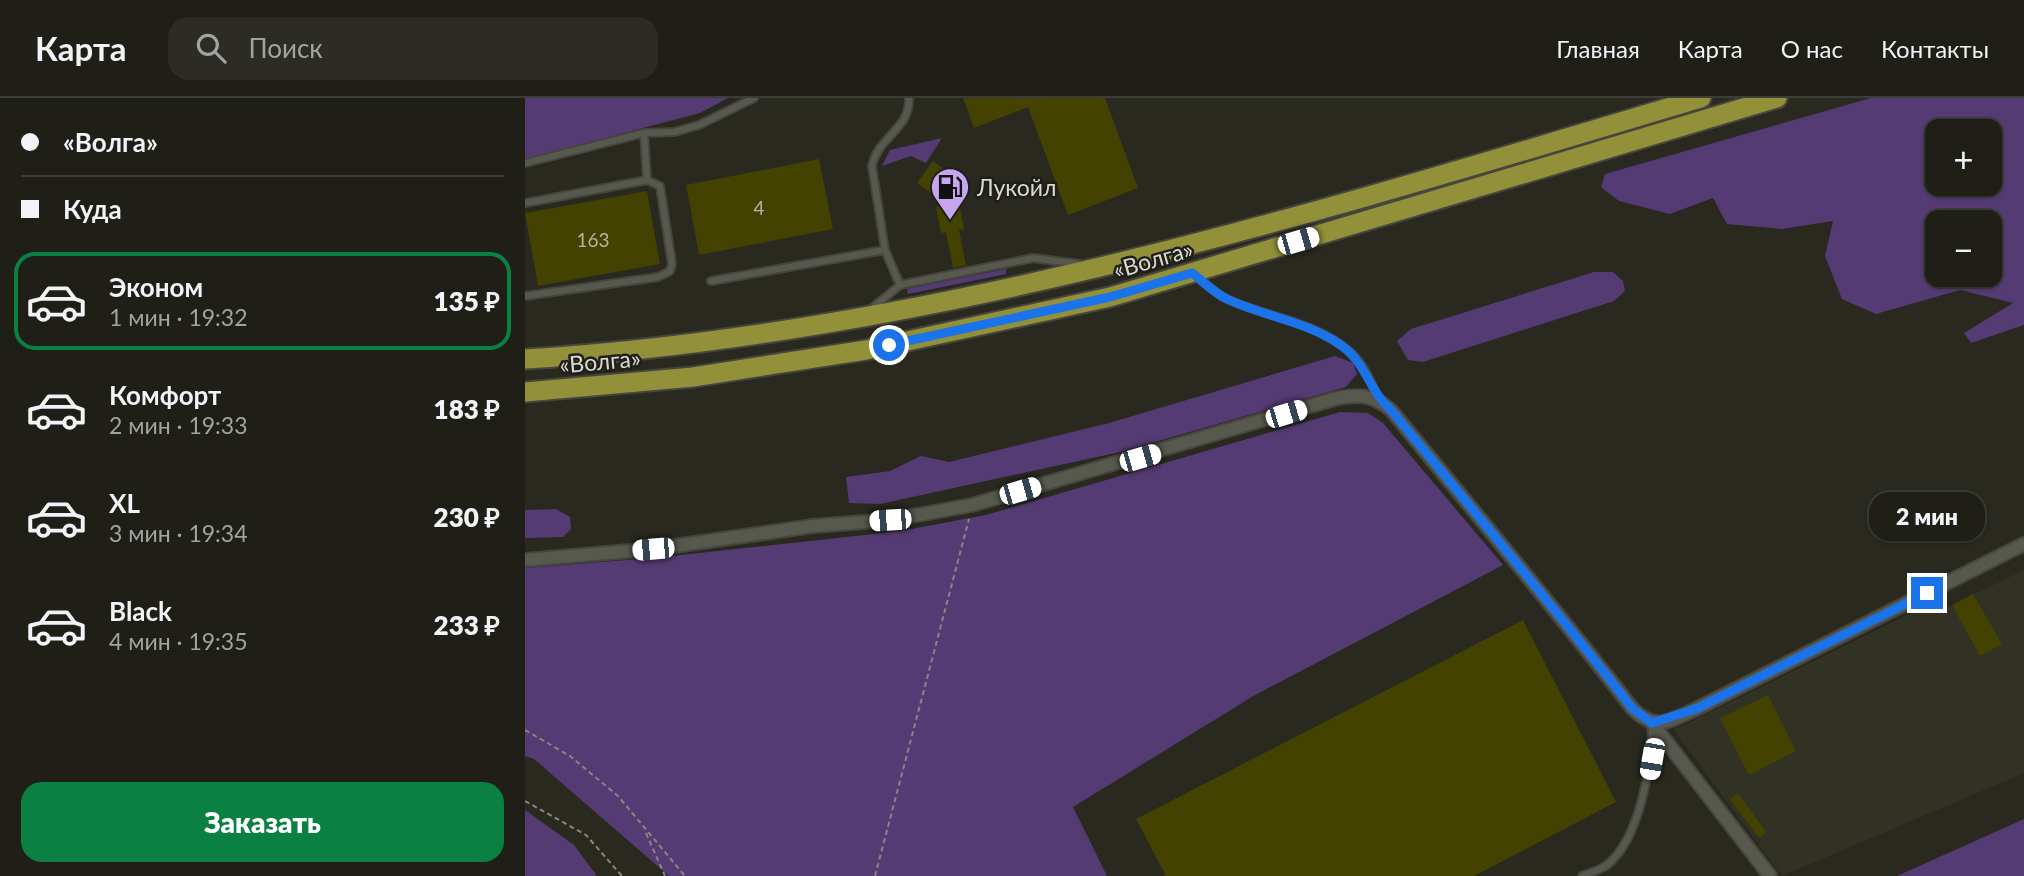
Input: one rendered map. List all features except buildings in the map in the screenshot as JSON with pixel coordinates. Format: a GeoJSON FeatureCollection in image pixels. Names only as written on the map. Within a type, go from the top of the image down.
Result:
{"type":"FeatureCollection","features":[{"type":"Feature","properties":{"kind":"highway","name":"«Волга»"},"geometry":{"type":"LineString","coordinates":[[525,359],[686,345],[860,318],[1102,268],[1374,196],[1701,98]]}},
{"type":"Feature","properties":{"kind":"highway","name":"«Волга»"},"geometry":{"type":"LineString","coordinates":[[525,392],[693,377],[866,350],[1110,297],[1777,98]]}},
{"type":"Feature","properties":{"kind":"street"},"geometry":{"type":"LineString","coordinates":[[525,559],[653,549],[813,526],[890,520],[972,505],[1334,399],[1362,395],[1378,400],[1391,410],[1490,533],[1535,582],[1632,708],[1652,723],[1770,876]]}},
{"type":"Feature","properties":{"kind":"street"},"geometry":{"type":"LineString","coordinates":[[1652,723],[1698,708],[2024,544]]}},
{"type":"Feature","properties":{"kind":"lane"},"geometry":{"type":"LineString","coordinates":[[525,163],[644,133],[675,132],[699,125],[754,98]]}},
{"type":"Feature","properties":{"kind":"lane"},"geometry":{"type":"LineString","coordinates":[[900,285],[885,250],[872,166],[874,153],[904,124],[909,111],[909,98]]}},
{"type":"Feature","properties":{"kind":"lane"},"geometry":{"type":"LineString","coordinates":[[644,133],[647,180]]}},
{"type":"Feature","properties":{"kind":"lane"},"geometry":{"type":"LineString","coordinates":[[525,203],[647,180],[660,186],[673,264],[670,271],[657,277],[525,296]]}},
{"type":"Feature","properties":{"kind":"lane"},"geometry":{"type":"LineString","coordinates":[[711,281],[885,250]]}},
{"type":"Feature","properties":{"kind":"lane"},"geometry":{"type":"LineString","coordinates":[[860,318],[900,285],[1033,258],[1102,268]]}},
{"type":"Feature","properties":{"kind":"lane"},"geometry":{"type":"LineString","coordinates":[[1192,273],[1226,299],[1313,329],[1340,344],[1353,354],[1366,372],[1378,400]]}},
{"type":"Feature","properties":{"kind":"lane"},"geometry":{"type":"LineString","coordinates":[[1582,876],[1606,866],[1625,839],[1649,776],[1652,723]]}},
{"type":"Feature","properties":{"kind":"path"},"geometry":{"type":"LineString","coordinates":[[875,876],[972,505]]}},
{"type":"Feature","properties":{"kind":"path"},"geometry":{"type":"LineString","coordinates":[[525,730],[579,764],[618,796],[685,876]]}},
{"type":"Feature","properties":{"kind":"path"},"geometry":{"type":"LineString","coordinates":[[525,801],[586,835],[622,876]]}},
{"type":"Feature","properties":{"kind":"path"},"geometry":{"type":"LineString","coordinates":[[644,829],[665,876]]}},
{"type":"Feature","properties":{"kind":"shaded area"},"geometry":{"type":"Polygon","coordinates":[[[525,98],[728,98],[700,113],[525,159],[525,98]]]}},
{"type":"Feature","properties":{"kind":"shaded area"},"geometry":{"type":"Polygon","coordinates":[[[1871,98],[2024,98],[2024,325],[1971,343],[1964,333],[2013,303],[1960,290],[1876,314],[1842,299],[1825,256],[1833,221],[1782,229],[1727,224],[1713,198],[1670,214],[1619,201],[1601,187],[1605,174],[1871,98]]]}},
{"type":"Feature","properties":{"kind":"shaded area"},"geometry":{"type":"Polygon","coordinates":[[[942,138],[926,163],[911,156],[882,166],[890,150],[942,138]]]}},
{"type":"Feature","properties":{"kind":"shaded area"},"geometry":{"type":"Polygon","coordinates":[[[1006,269],[1006,274],[908,294],[907,289],[1006,269]]]}},
{"type":"Feature","properties":{"kind":"shaded area"},"geometry":{"type":"Polygon","coordinates":[[[1594,272],[1613,272],[1623,281],[1625,291],[1614,301],[1423,362],[1408,360],[1397,341],[1411,329],[1594,272]]]}},
{"type":"Feature","properties":{"kind":"shaded area"},"geometry":{"type":"Polygon","coordinates":[[[1335,356],[1353,363],[1357,374],[1346,387],[1120,452],[880,504],[849,503],[846,477],[890,471],[921,456],[949,462],[1109,423],[1335,356]]]}},
{"type":"Feature","properties":{"kind":"shaded area"},"geometry":{"type":"Polygon","coordinates":[[[1340,412],[1368,413],[1383,423],[1503,565],[1255,695],[1073,807],[1107,876],[669,876],[534,759],[525,756],[525,568],[653,558],[901,531],[986,515],[1340,412]]]}},
{"type":"Feature","properties":{"kind":"shaded area"},"geometry":{"type":"Polygon","coordinates":[[[556,509],[570,517],[571,529],[563,537],[525,538],[525,510],[556,509]]]}},
{"type":"Feature","properties":{"kind":"shaded area"},"geometry":{"type":"Polygon","coordinates":[[[2024,570],[2024,773],[1782,876],[1674,730],[1936,601],[1941,611],[2024,570]]]}},
{"type":"Feature","properties":{"kind":"shaded area"},"geometry":{"type":"Polygon","coordinates":[[[525,810],[574,845],[597,876],[525,876],[525,810]]]}},
{"type":"Feature","properties":{"kind":"shaded area"},"geometry":{"type":"Polygon","coordinates":[[[2024,819],[2024,876],[1897,876],[2024,819]]]}},
{"type":"Feature","properties":{"kind":"place","name":"Лукойл"},"geometry":{"type":"Point","coordinates":[950,221]}},
{"type":"Feature","properties":{"kind":"route"},"geometry":{"type":"LineString","coordinates":[[889,345],[1110,297],[1192,273],[1226,299],[1313,329],[1353,354],[1366,372],[1378,400],[1391,410],[1490,533],[1535,582],[1632,708],[1652,723],[1670,720],[1698,708],[1927,593]]}}]}
